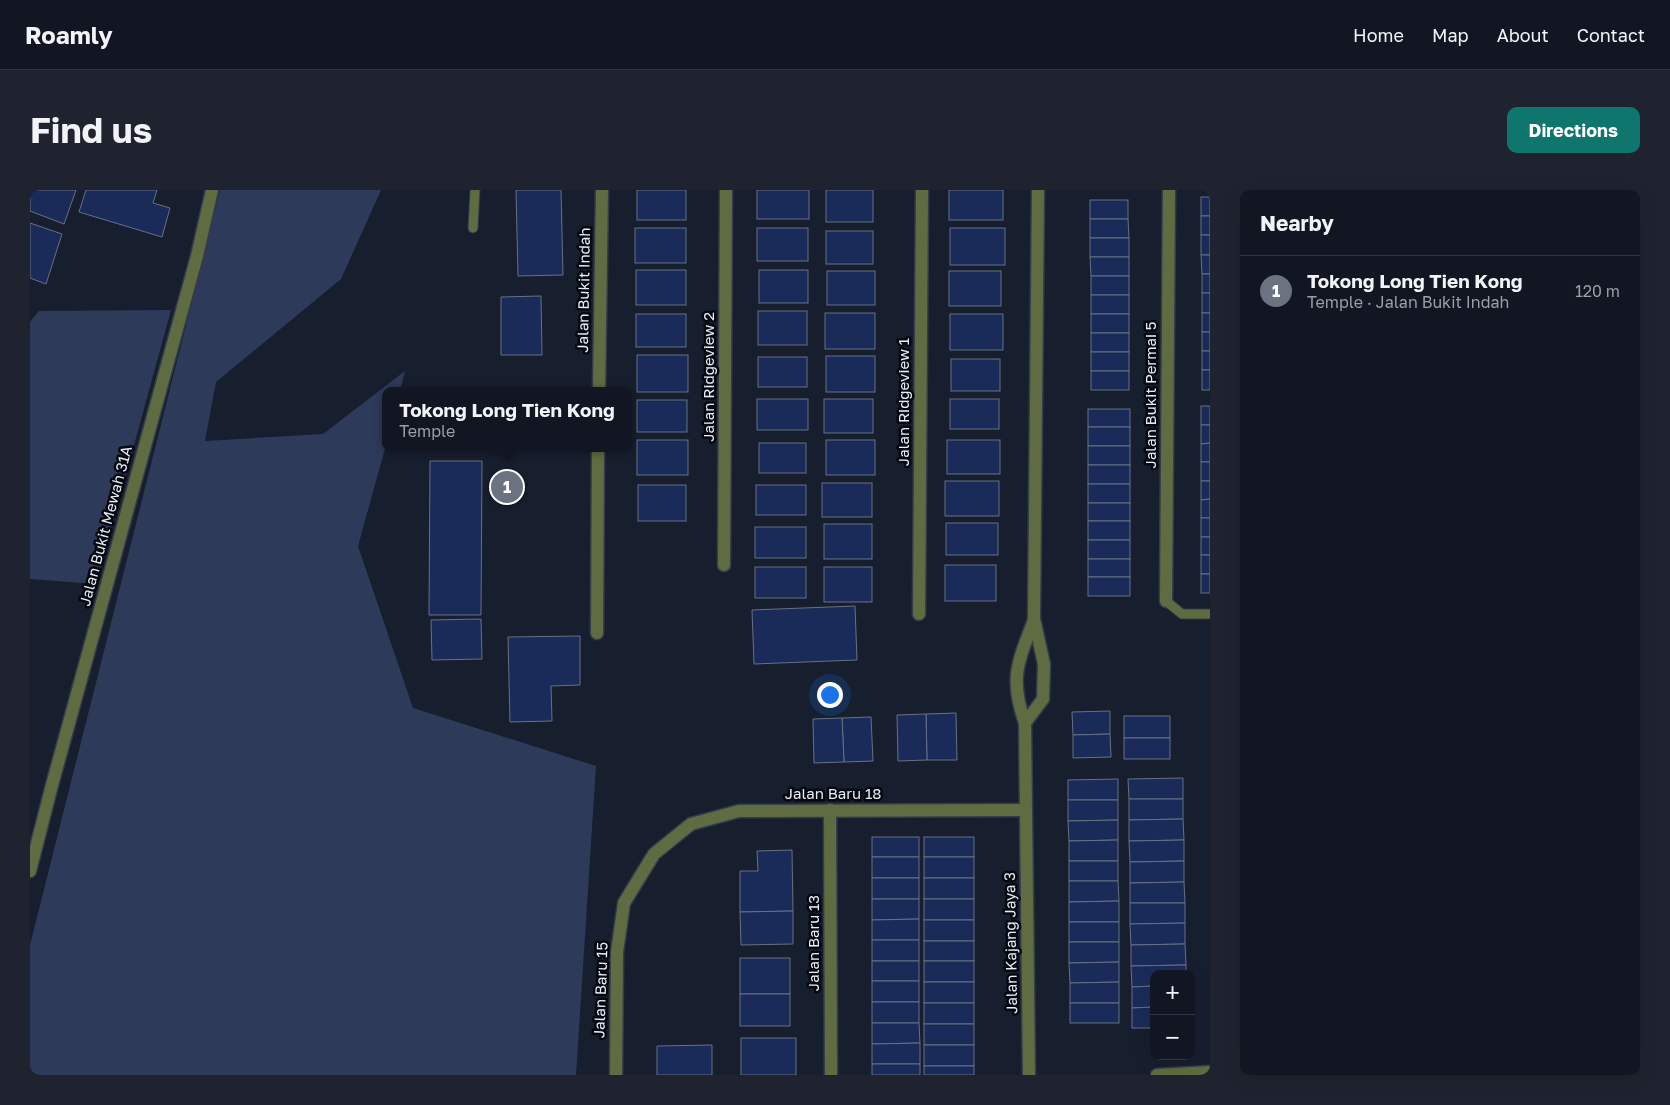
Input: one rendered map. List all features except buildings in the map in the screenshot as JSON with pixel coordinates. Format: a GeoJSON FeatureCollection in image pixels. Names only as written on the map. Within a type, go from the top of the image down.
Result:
{"type":"FeatureCollection","features":[{"type":"Feature","properties":{"kind":"street","name":"Jalan Bukit Mewah 31A"},"geometry":{"type":"LineString","coordinates":[[30,871],[197,256],[212,190]]}},
{"type":"Feature","properties":{"kind":"street","name":"Jalan Bukit Indah"},"geometry":{"type":"LineString","coordinates":[[599,387],[602,190]]}},
{"type":"Feature","properties":{"kind":"street","name":"Jalan Ridgeview 2"},"geometry":{"type":"LineString","coordinates":[[724,565],[726,190]]}},
{"type":"Feature","properties":{"kind":"street","name":"Jalan Ridgeview 1"},"geometry":{"type":"LineString","coordinates":[[919,614],[922,190]]}},
{"type":"Feature","properties":{"kind":"street"},"geometry":{"type":"LineString","coordinates":[[1025,723],[1043,699],[1044,664],[1034,619],[1038,190]]}},
{"type":"Feature","properties":{"kind":"street","name":"Jalan Bukit Permai 5"},"geometry":{"type":"LineString","coordinates":[[1166,601],[1169,190]]}},
{"type":"Feature","properties":{"kind":"street"},"geometry":{"type":"LineString","coordinates":[[597,633],[598,452]]}},
{"type":"Feature","properties":{"kind":"street","name":"Jalan Kajang Jaya 3"},"geometry":{"type":"LineString","coordinates":[[1029,1075],[1025,723],[1017,700],[1017,666],[1034,619]]}},
{"type":"Feature","properties":{"kind":"street","name":"Jalan Baru 13"},"geometry":{"type":"LineString","coordinates":[[830,810],[831,1075]]}},
{"type":"Feature","properties":{"kind":"street","name":"Jalan Baru 18"},"geometry":{"type":"LineString","coordinates":[[654,854],[691,824],[739,811],[1025,810]]}},
{"type":"Feature","properties":{"kind":"street","name":"Jalan Baru 15"},"geometry":{"type":"LineString","coordinates":[[616,1075],[617,952],[624,903],[654,854]]}},
{"type":"Feature","properties":{"kind":"street"},"geometry":{"type":"LineString","coordinates":[[1157,1075],[1210,1072]]}},
{"type":"Feature","properties":{"kind":"lane"},"geometry":{"type":"LineString","coordinates":[[473,228],[475,190]]}},
{"type":"Feature","properties":{"kind":"lane"},"geometry":{"type":"LineString","coordinates":[[1166,601],[1182,614],[1210,614]]}},
{"type":"Feature","properties":{"kind":"shaded area"},"geometry":{"type":"Polygon","coordinates":[[[220,190],[381,190],[341,279],[216,382],[205,441],[323,434],[382,389],[382,452],[384,452],[358,546],[413,708],[596,766],[576,1075],[30,1075],[30,945],[220,190]]]}},
{"type":"Feature","properties":{"kind":"shaded area"},"geometry":{"type":"Polygon","coordinates":[[[171,310],[96,584],[30,579],[30,322],[39,311],[171,310]]]}},
{"type":"Feature","properties":{"kind":"shaded area"},"geometry":{"type":"Polygon","coordinates":[[[405,371],[401,387],[384,387],[405,371]]]}},
{"type":"Feature","properties":{"kind":"place","name":"Tokong Long Tien Kong"},"geometry":{"type":"Point","coordinates":[507,487]}}]}
